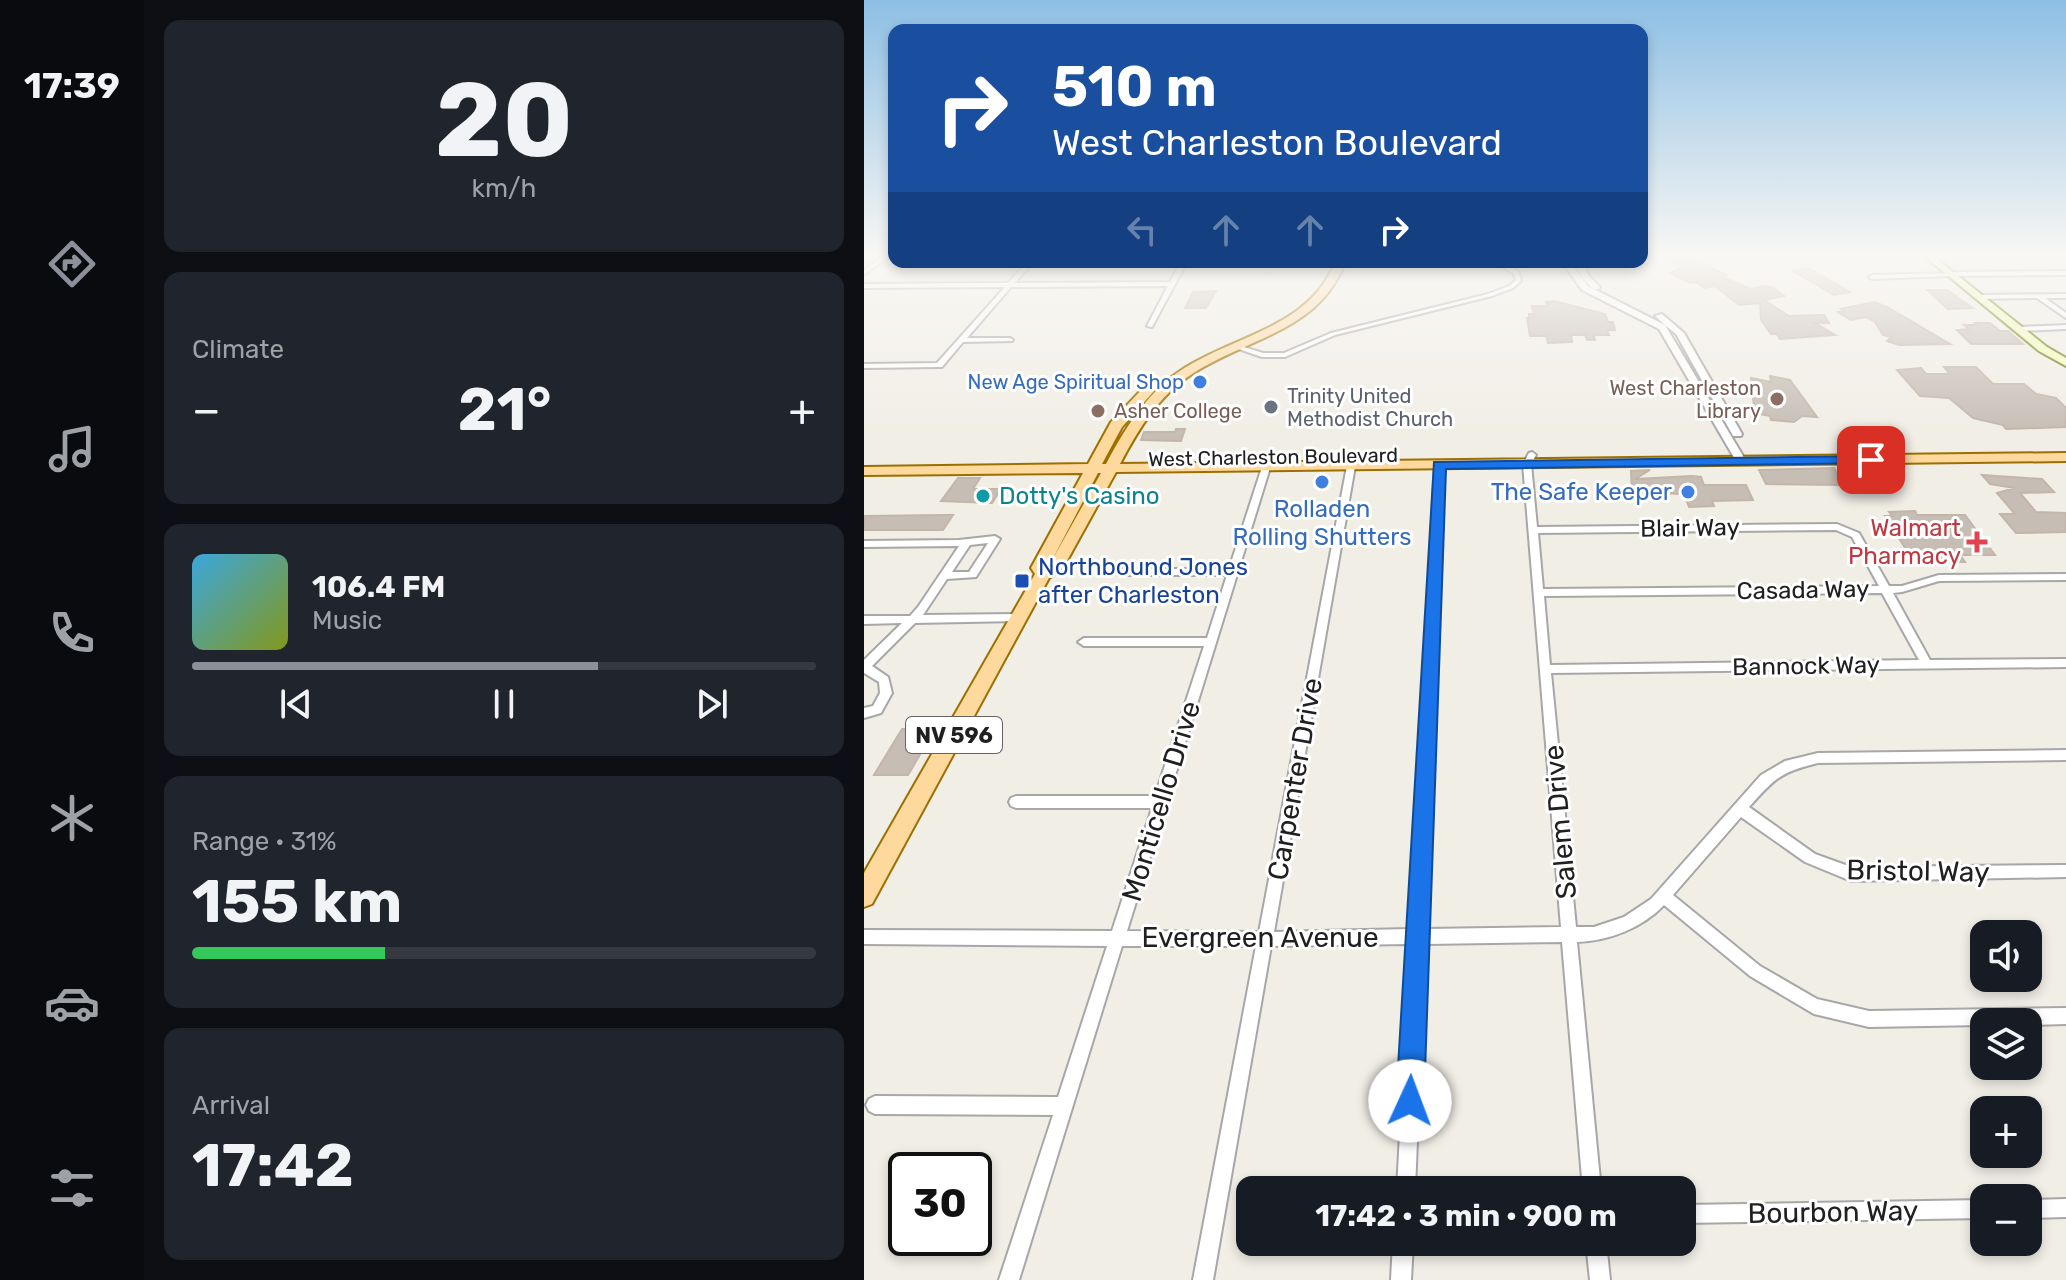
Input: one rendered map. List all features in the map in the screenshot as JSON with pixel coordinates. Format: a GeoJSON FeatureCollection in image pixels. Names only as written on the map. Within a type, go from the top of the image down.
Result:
{"type":"FeatureCollection","features":[{"type":"Feature","properties":{"kind":"main road","name":"NV 596"},"geometry":{"type":"LineString","coordinates":[[864,896],[1043,574],[1055,568],[1104,464],[1157,396],[1184,373],[1283,315]]}},
{"type":"Feature","properties":{"kind":"main road"},"geometry":{"type":"LineString","coordinates":[[2001,315],[2063,364]]}},
{"type":"Feature","properties":{"kind":"main road","name":"West Charleston Boulevard"},"geometry":{"type":"LineString","coordinates":[[1744,457],[2066,448]]}},
{"type":"Feature","properties":{"kind":"main road"},"geometry":{"type":"LineString","coordinates":[[1326,467],[1356,462],[1368,456]]}},
{"type":"Feature","properties":{"kind":"main road","name":"West Charleston Boulevard"},"geometry":{"type":"LineString","coordinates":[[864,462],[1267,463],[1368,456],[1529,459],[2066,457]]}},
{"type":"Feature","properties":{"kind":"main road","name":"West Charleston Boulevard"},"geometry":{"type":"LineString","coordinates":[[1267,463],[1326,467],[1439,465],[1529,459]]}},
{"type":"Feature","properties":{"kind":"main road","name":"West Charleston Boulevard"},"geometry":{"type":"LineString","coordinates":[[864,471],[1104,464]]}},
{"type":"Feature","properties":{"kind":"street"},"geometry":{"type":"LineString","coordinates":[[864,366],[939,365],[984,315]]}},
{"type":"Feature","properties":{"kind":"street"},"geometry":{"type":"LineString","coordinates":[[1150,326],[1156,315]]}},
{"type":"Feature","properties":{"kind":"street"},"geometry":{"type":"LineString","coordinates":[[1234,343],[1269,356],[1285,355],[1333,334],[1407,315]]}},
{"type":"Feature","properties":{"kind":"street"},"geometry":{"type":"LineString","coordinates":[[1640,315],[1662,327],[1744,457]]}},
{"type":"Feature","properties":{"kind":"street"},"geometry":{"type":"LineString","coordinates":[[1656,315],[1680,333],[1744,457]]}},
{"type":"Feature","properties":{"kind":"street"},"geometry":{"type":"LineString","coordinates":[[2017,327],[2066,327]]}},
{"type":"Feature","properties":{"kind":"street"},"geometry":{"type":"LineString","coordinates":[[961,340],[1010,340]]}},
{"type":"Feature","properties":{"kind":"street"},"geometry":{"type":"LineString","coordinates":[[1676,351],[1689,350]]}},
{"type":"Feature","properties":{"kind":"street","name":"Salem Drive"},"geometry":{"type":"LineString","coordinates":[[1529,459],[1532,530],[1591,1176]]}},
{"type":"Feature","properties":{"kind":"street","name":"Monticello Drive"},"geometry":{"type":"LineString","coordinates":[[1009,1280],[1267,463]]}},
{"type":"Feature","properties":{"kind":"street"},"geometry":{"type":"LineString","coordinates":[[1407,1176],[1439,465]]}},
{"type":"Feature","properties":{"kind":"street","name":"Carpenter Drive"},"geometry":{"type":"LineString","coordinates":[[1203,1280],[1351,466]]}},
{"type":"Feature","properties":{"kind":"street","name":"Blair Way"},"geometry":{"type":"LineString","coordinates":[[1532,530],[1796,527],[1848,530],[1856,535],[1886,589]]}},
{"type":"Feature","properties":{"kind":"street"},"geometry":{"type":"LineString","coordinates":[[864,544],[995,539],[972,575],[946,576]]}},
{"type":"Feature","properties":{"kind":"street"},"geometry":{"type":"LineString","coordinates":[[864,713],[877,710],[886,693],[884,680],[864,667],[913,620],[967,542]]}},
{"type":"Feature","properties":{"kind":"street"},"geometry":{"type":"LineString","coordinates":[[1119,572],[1234,572]]}},
{"type":"Feature","properties":{"kind":"street","name":"Casada Way"},"geometry":{"type":"LineString","coordinates":[[1539,593],[1886,589],[1909,588],[1939,578],[2066,577]]}},
{"type":"Feature","properties":{"kind":"street"},"geometry":{"type":"LineString","coordinates":[[1886,589],[1927,665]]}},
{"type":"Feature","properties":{"kind":"street"},"geometry":{"type":"LineString","coordinates":[[864,620],[989,620],[993,623],[1018,620]]}},
{"type":"Feature","properties":{"kind":"street"},"geometry":{"type":"LineString","coordinates":[[1084,642],[1211,642]]}},
{"type":"Feature","properties":{"kind":"street","name":"Bannock Way"},"geometry":{"type":"LineString","coordinates":[[1546,669],[2066,663]]}},
{"type":"Feature","properties":{"kind":"street","name":"Evergreen Avenue"},"geometry":{"type":"LineString","coordinates":[[864,937],[1266,939],[1569,934],[1612,930],[1643,914],[1664,896],[1766,779],[1789,765],[1818,758],[2066,755]]}},
{"type":"Feature","properties":{"kind":"street"},"geometry":{"type":"LineString","coordinates":[[1016,802],[1160,802]]}},
{"type":"Feature","properties":{"kind":"street","name":"Bristol Way"},"geometry":{"type":"LineString","coordinates":[[1741,809],[1810,858],[1851,874],[2066,871]]}},
{"type":"Feature","properties":{"kind":"street"},"geometry":{"type":"LineString","coordinates":[[1664,896],[1755,971],[1814,1006],[1869,1019],[2066,1016]]}},
{"type":"Feature","properties":{"kind":"street"},"geometry":{"type":"LineString","coordinates":[[875,1105],[1064,1106]]}},
{"type":"Feature","properties":{"kind":"street"},"geometry":{"type":"LineString","coordinates":[[2042,1209],[2066,1208]]}},
{"type":"Feature","properties":{"kind":"street","name":"Bourbon Way"},"geometry":{"type":"LineString","coordinates":[[1696,1214],[1970,1209]]}},
{"type":"Feature","properties":{"kind":"street"},"geometry":{"type":"LineString","coordinates":[[1401,1280],[1402,1256]]}},
{"type":"Feature","properties":{"kind":"street"},"geometry":{"type":"LineString","coordinates":[[1597,1256],[1600,1280]]}},
{"type":"Feature","properties":{"kind":"building"},"geometry":{"type":"Polygon","coordinates":[[[1529,315],[1605,315],[1608,322],[1613,322],[1615,330],[1607,330],[1609,335],[1594,335],[1595,340],[1587,340],[1585,335],[1571,335],[1572,342],[1548,343],[1546,336],[1530,336],[1529,315]]]}},
{"type":"Feature","properties":{"kind":"building"},"geometry":{"type":"Polygon","coordinates":[[[1761,315],[1824,315],[1829,323],[1815,323],[1835,335],[1780,339],[1777,334],[1771,334],[1761,315]]]}},
{"type":"Feature","properties":{"kind":"building"},"geometry":{"type":"Polygon","coordinates":[[[1842,315],[1900,315],[1950,344],[1899,345],[1887,341],[1891,337],[1883,335],[1875,322],[1866,317],[1851,320],[1842,315]]]}},
{"type":"Feature","properties":{"kind":"building"},"geometry":{"type":"Polygon","coordinates":[[[1975,323],[1990,323],[2000,331],[2008,331],[2023,344],[1971,344],[1957,330],[1969,329],[1964,325],[1977,325],[1975,323]]]}},
{"type":"Feature","properties":{"kind":"building"},"geometry":{"type":"Polygon","coordinates":[[[1944,367],[1976,367],[1993,384],[2024,384],[2036,394],[2056,398],[2066,408],[2066,427],[2006,429],[2003,425],[1973,418],[1949,398],[1920,396],[1897,370],[1921,368],[1926,374],[1950,374],[1944,367]]]}},
{"type":"Feature","properties":{"kind":"building","name":"West Charleston Library"},"geometry":{"type":"Polygon","coordinates":[[[1770,376],[1790,380],[1817,417],[1802,416],[1794,422],[1771,420],[1770,416],[1760,414],[1754,406],[1751,378],[1771,382],[1770,376]]]}},
{"type":"Feature","properties":{"kind":"building"},"geometry":{"type":"Polygon","coordinates":[[[1176,429],[1185,429],[1181,441],[1141,440],[1144,432],[1175,432],[1176,429]]]}},
{"type":"Feature","properties":{"kind":"building"},"geometry":{"type":"Polygon","coordinates":[[[1834,468],[1844,485],[1766,484],[1759,470],[1834,468]]]}},
{"type":"Feature","properties":{"kind":"building"},"geometry":{"type":"Polygon","coordinates":[[[1650,470],[1635,479],[1692,476],[1701,477],[1704,485],[1746,485],[1753,500],[1712,501],[1714,506],[1689,507],[1684,494],[1632,492],[1631,471],[1650,470]]]}},
{"type":"Feature","properties":{"kind":"building"},"geometry":{"type":"Polygon","coordinates":[[[1982,475],[2042,479],[2054,492],[2020,493],[2036,512],[2066,513],[2066,532],[2016,533],[2000,514],[2015,514],[1997,493],[2015,488],[1990,484],[1982,475]]]}},
{"type":"Feature","properties":{"kind":"building"},"geometry":{"type":"Polygon","coordinates":[[[958,478],[980,478],[973,489],[1001,489],[992,503],[941,501],[958,478]]]}},
{"type":"Feature","properties":{"kind":"building"},"geometry":{"type":"Polygon","coordinates":[[[1915,511],[1917,515],[1965,515],[1995,555],[1960,555],[1965,562],[1943,562],[1939,556],[1910,556],[1885,516],[1892,516],[1889,512],[1915,511]]]}},
{"type":"Feature","properties":{"kind":"building"},"geometry":{"type":"Polygon","coordinates":[[[953,515],[943,530],[864,530],[864,516],[953,515]]]}},
{"type":"Feature","properties":{"kind":"building"},"geometry":{"type":"Polygon","coordinates":[[[902,729],[935,729],[908,775],[874,775],[902,729]]]}},
{"type":"Feature","properties":{"kind":"place","name":"New Age Spiritual Shop"},"geometry":{"type":"Point","coordinates":[1200,382]}},
{"type":"Feature","properties":{"kind":"place","name":"West Charleston Library"},"geometry":{"type":"Point","coordinates":[1777,399]}},
{"type":"Feature","properties":{"kind":"place","name":"Trinity United Methodist Church"},"geometry":{"type":"Point","coordinates":[1271,407]}},
{"type":"Feature","properties":{"kind":"place","name":"Asher College"},"geometry":{"type":"Point","coordinates":[1098,411]}},
{"type":"Feature","properties":{"kind":"place","name":"Rolladen Rolling Shutters"},"geometry":{"type":"Point","coordinates":[1322,482]}},
{"type":"Feature","properties":{"kind":"place","name":"The Safe Keeper"},"geometry":{"type":"Point","coordinates":[1688,492]}},
{"type":"Feature","properties":{"kind":"place","name":"Dotty's Casino"},"geometry":{"type":"Point","coordinates":[983,496]}},
{"type":"Feature","properties":{"kind":"place","name":"Walmart Pharmacy"},"geometry":{"type":"Point","coordinates":[1977,542]}},
{"type":"Feature","properties":{"kind":"place","name":"Northbound Jones after Charleston"},"geometry":{"type":"Point","coordinates":[1022,581]}},
{"type":"Feature","properties":{"kind":"route"},"geometry":{"type":"LineString","coordinates":[[1410,1101],[1439,465],[1871,460]]}}]}
